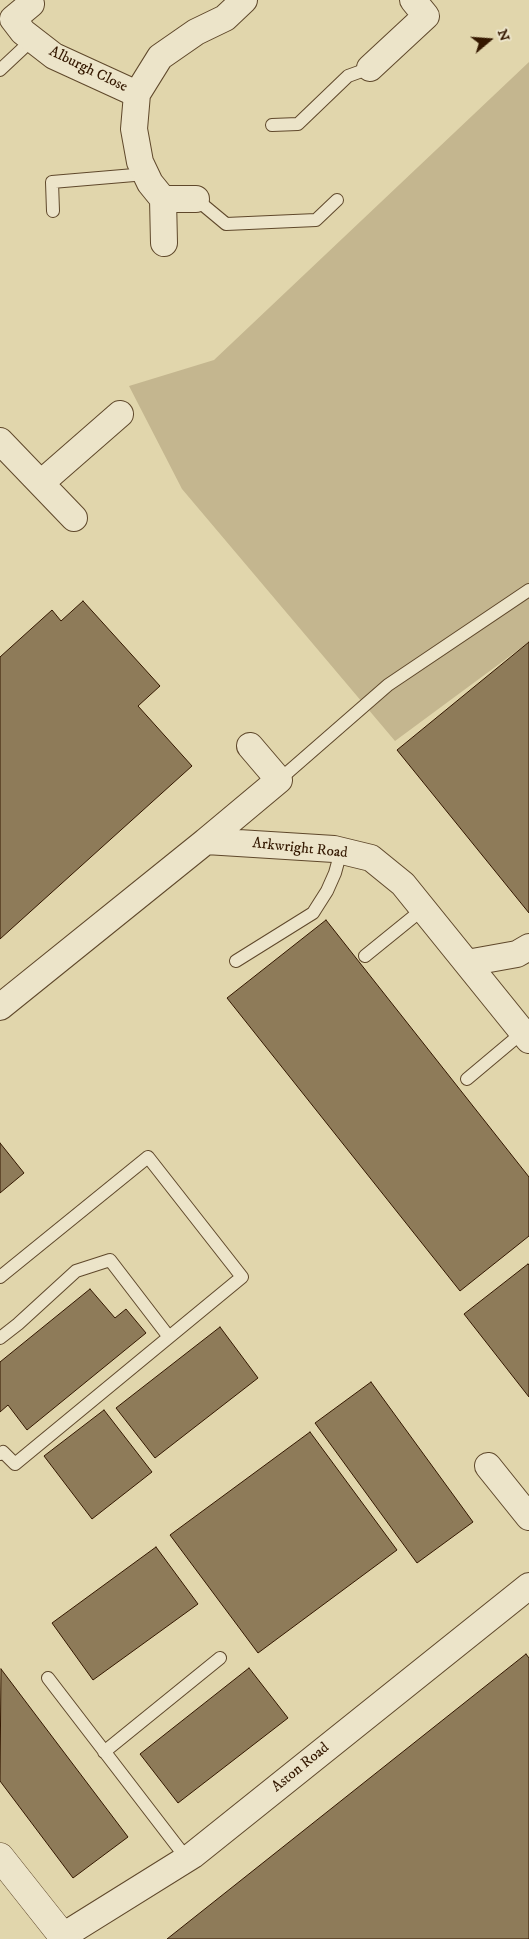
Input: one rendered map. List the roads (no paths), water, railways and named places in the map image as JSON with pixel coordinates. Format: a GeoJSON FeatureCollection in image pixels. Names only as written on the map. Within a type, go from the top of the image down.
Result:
{"type":"FeatureCollection","features":[{"type":"Feature","properties":{"kind":"street","name":"Alburgh Close"},"geometry":{"type":"LineString","coordinates":[[163,200],[150,183],[140,162],[134,129],[137,94],[160,57],[196,32],[225,18],[244,0]]}},
{"type":"Feature","properties":{"kind":"street"},"geometry":{"type":"LineString","coordinates":[[370,68],[426,16],[413,0]]}},
{"type":"Feature","properties":{"kind":"street","name":"Alburgh Close"},"geometry":{"type":"LineString","coordinates":[[31,4],[13,19],[23,32],[54,56],[137,94]]}},
{"type":"Feature","properties":{"kind":"street"},"geometry":{"type":"LineString","coordinates":[[164,243],[163,200],[196,200]]}},
{"type":"Feature","properties":{"kind":"street"},"geometry":{"type":"LineString","coordinates":[[41,482],[120,414]]}},
{"type":"Feature","properties":{"kind":"street"},"geometry":{"type":"LineString","coordinates":[[0,441],[74,518]]}},
{"type":"Feature","properties":{"kind":"street"},"geometry":{"type":"LineString","coordinates":[[0,1007],[279,780],[250,746]]}},
{"type":"Feature","properties":{"kind":"street","name":"Arkwright Road"},"geometry":{"type":"LineString","coordinates":[[206,841],[341,851],[371,858],[403,884],[526,1036]]}},
{"type":"Feature","properties":{"kind":"street"},"geometry":{"type":"LineString","coordinates":[[467,963],[517,954],[529,947]]}},
{"type":"Feature","properties":{"kind":"street"},"geometry":{"type":"LineString","coordinates":[[488,1466],[529,1518]]}},
{"type":"Feature","properties":{"kind":"street","name":"Aston Road"},"geometry":{"type":"LineString","coordinates":[[64,1938],[187,1859],[529,1586]]}},
{"type":"Feature","properties":{"kind":"street"},"geometry":{"type":"LineString","coordinates":[[0,1857],[64,1938]]}},
{"type":"Feature","properties":{"kind":"lane"},"geometry":{"type":"LineString","coordinates":[[0,70],[33,39]]}},
{"type":"Feature","properties":{"kind":"lane"},"geometry":{"type":"LineString","coordinates":[[272,125],[298,124],[348,76],[370,68]]}},
{"type":"Feature","properties":{"kind":"lane"},"geometry":{"type":"LineString","coordinates":[[53,211],[52,182],[146,174]]}},
{"type":"Feature","properties":{"kind":"lane"},"geometry":{"type":"LineString","coordinates":[[196,200],[226,224],[316,220],[337,200]]}},
{"type":"Feature","properties":{"kind":"lane"},"geometry":{"type":"LineString","coordinates":[[279,780],[388,686],[529,590]]}},
{"type":"Feature","properties":{"kind":"lane"},"geometry":{"type":"LineString","coordinates":[[236,962],[313,913],[327,891],[335,873],[341,851]]}},
{"type":"Feature","properties":{"kind":"lane"},"geometry":{"type":"LineString","coordinates":[[365,956],[423,909]]}},
{"type":"Feature","properties":{"kind":"lane"},"geometry":{"type":"LineString","coordinates":[[467,1079],[526,1036]]}},
{"type":"Feature","properties":{"kind":"lane"},"geometry":{"type":"LineString","coordinates":[[0,1277],[148,1157],[242,1276],[15,1464],[3,1452],[0,1454]]}},
{"type":"Feature","properties":{"kind":"lane"},"geometry":{"type":"LineString","coordinates":[[0,1338],[76,1271],[110,1260],[169,1337]]}},
{"type":"Feature","properties":{"kind":"lane"},"geometry":{"type":"LineString","coordinates":[[104,1752],[220,1658]]}},
{"type":"Feature","properties":{"kind":"lane"},"geometry":{"type":"LineString","coordinates":[[48,1678],[187,1859]]}}]}
